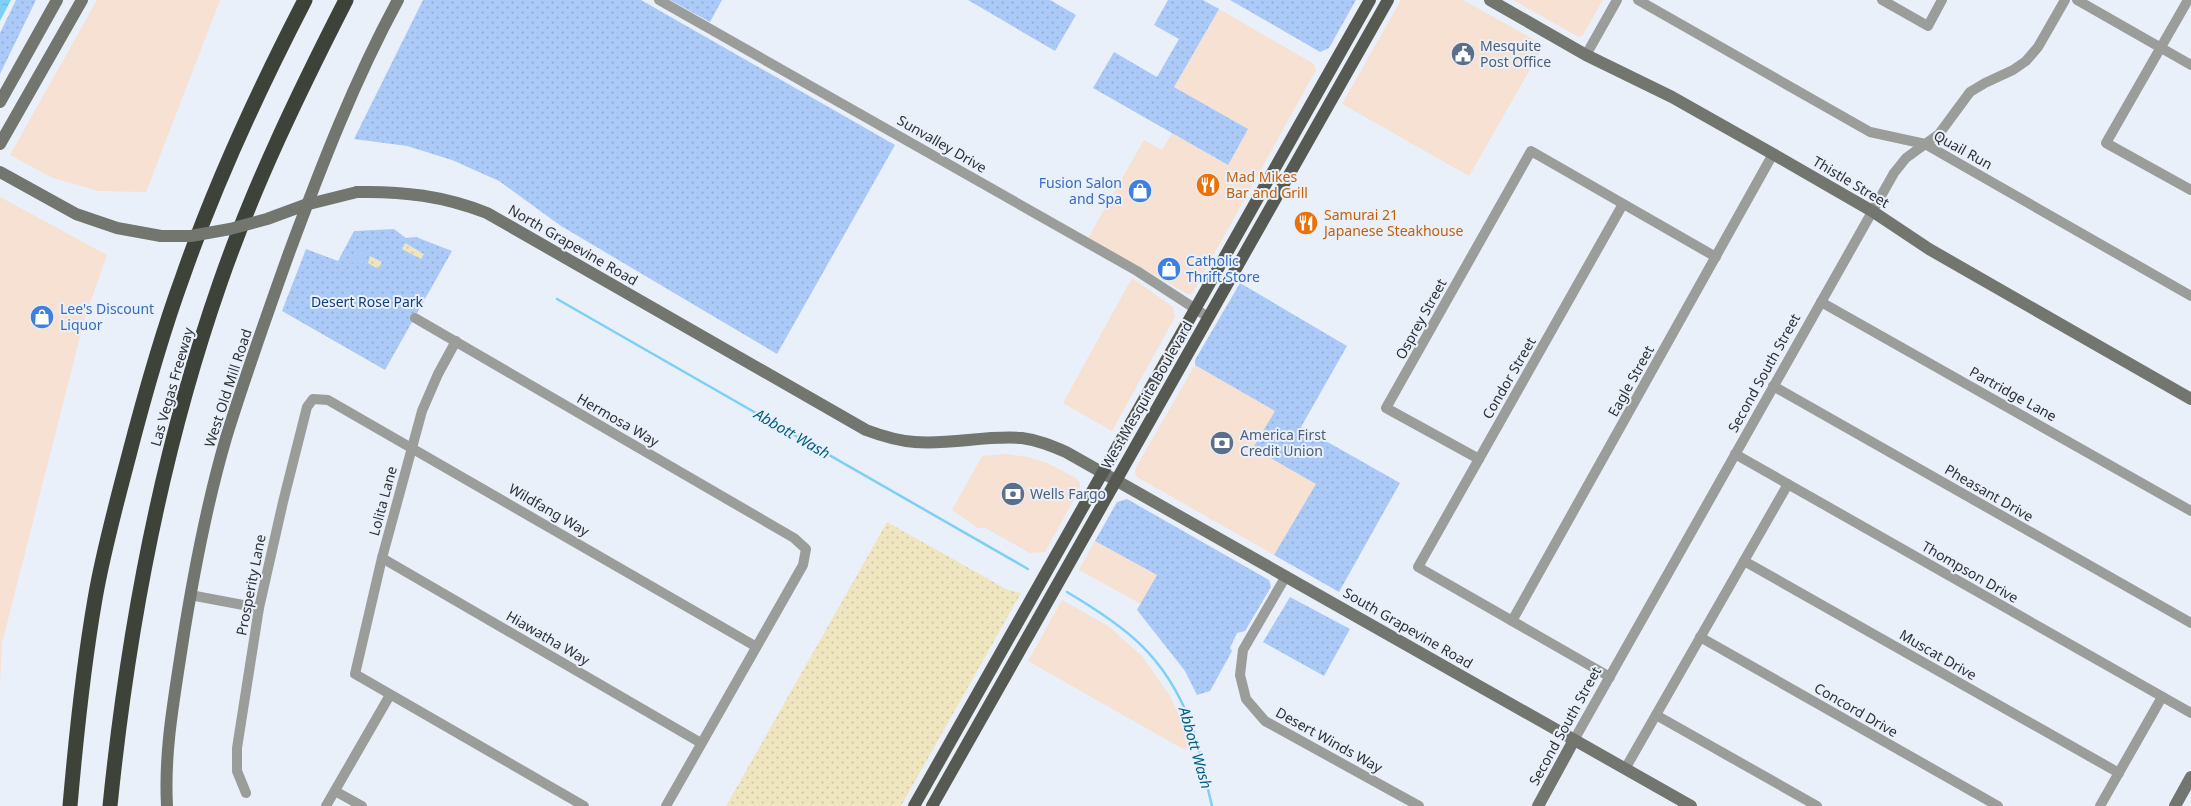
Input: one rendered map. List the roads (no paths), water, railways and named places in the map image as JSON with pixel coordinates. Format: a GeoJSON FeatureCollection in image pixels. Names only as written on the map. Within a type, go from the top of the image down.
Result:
{"type":"FeatureCollection","features":[{"type":"Feature","properties":{"kind":"highway","name":"Las Vegas Freeway"},"geometry":{"type":"LineString","coordinates":[[70,806],[79,711],[95,598],[119,492],[149,379],[183,274],[229,160],[272,63],[305,0]]}},
{"type":"Feature","properties":{"kind":"highway","name":"Las Vegas Freeway"},"geometry":{"type":"LineString","coordinates":[[110,806],[119,716],[137,605],[160,493],[185,395],[220,282],[266,166],[308,74],[346,0]]}},
{"type":"Feature","properties":{"kind":"main road","name":"West Mesquite Boulevard"},"geometry":{"type":"LineString","coordinates":[[932,806],[979,724],[1194,309],[1370,0]]}},
{"type":"Feature","properties":{"kind":"main road","name":"West Mesquite Boulevard"},"geometry":{"type":"LineString","coordinates":[[914,806],[1109,476],[1208,317],[1388,0]]}},
{"type":"Feature","properties":{"kind":"main road"},"geometry":{"type":"LineString","coordinates":[[1240,230],[1253,238]]}},
{"type":"Feature","properties":{"kind":"main road"},"geometry":{"type":"LineString","coordinates":[[965,717],[979,724]]}},
{"type":"Feature","properties":{"kind":"street"},"geometry":{"type":"LineString","coordinates":[[0,102],[58,0]]}},
{"type":"Feature","properties":{"kind":"street"},"geometry":{"type":"LineString","coordinates":[[0,144],[82,0]]}},
{"type":"Feature","properties":{"kind":"street","name":"West Old Mill Road"},"geometry":{"type":"LineString","coordinates":[[167,806],[165,776],[168,738],[190,595],[226,439],[259,336],[318,176],[379,36],[398,0]]}},
{"type":"Feature","properties":{"kind":"street","name":"Sunvalley Drive"},"geometry":{"type":"LineString","coordinates":[[659,0],[1138,271],[1208,317]]}},
{"type":"Feature","properties":{"kind":"street","name":"Thistle Street"},"geometry":{"type":"LineString","coordinates":[[1490,0],[1586,55],[1672,97],[1773,154],[1872,211],[1929,249],[2191,399]]}},
{"type":"Feature","properties":{"kind":"street"},"geometry":{"type":"LineString","coordinates":[[1586,55],[1617,0]]}},
{"type":"Feature","properties":{"kind":"street","name":"Quail Run"},"geometry":{"type":"LineString","coordinates":[[1638,0],[1870,132],[1925,144],[2191,296]]}},
{"type":"Feature","properties":{"kind":"street"},"geometry":{"type":"LineString","coordinates":[[1882,0],[1928,26],[1942,0]]}},
{"type":"Feature","properties":{"kind":"street","name":"Second South Street"},"geometry":{"type":"LineString","coordinates":[[1538,806],[1894,173],[1906,158],[1939,134],[1970,92],[2013,70],[2026,61],[2038,47],[2065,0]]}},
{"type":"Feature","properties":{"kind":"street"},"geometry":{"type":"LineString","coordinates":[[2077,0],[2191,65]]}},
{"type":"Feature","properties":{"kind":"street"},"geometry":{"type":"LineString","coordinates":[[2188,0],[2106,143],[2191,190]]}},
{"type":"Feature","properties":{"kind":"street","name":"Osprey Street"},"geometry":{"type":"LineString","coordinates":[[1479,459],[1386,408],[1530,151],[1623,204]]}},
{"type":"Feature","properties":{"kind":"street","name":"Eagle Street"},"geometry":{"type":"LineString","coordinates":[[1512,621],[1773,154]]}},
{"type":"Feature","properties":{"kind":"street","name":"North Grapevine Road"},"geometry":{"type":"LineString","coordinates":[[0,172],[76,214],[117,228],[161,236],[191,236],[230,229],[267,219],[304,205],[357,192],[388,191],[423,194],[460,202],[486,213],[866,430],[891,439],[914,442],[939,442],[994,437],[1024,438],[1047,444],[1109,476]]}},
{"type":"Feature","properties":{"kind":"street"},"geometry":{"type":"LineString","coordinates":[[1623,204],[1716,257]]}},
{"type":"Feature","properties":{"kind":"street","name":"Condor Street"},"geometry":{"type":"LineString","coordinates":[[1512,621],[1418,567],[1623,204]]}},
{"type":"Feature","properties":{"kind":"street","name":"Partridge Lane"},"geometry":{"type":"LineString","coordinates":[[1821,302],[2191,510]]}},
{"type":"Feature","properties":{"kind":"street","name":"Hermosa Way"},"geometry":{"type":"LineString","coordinates":[[415,318],[456,340],[794,538],[806,549],[803,565],[755,646]]}},
{"type":"Feature","properties":{"kind":"street","name":"Lolita Lane"},"geometry":{"type":"LineString","coordinates":[[390,694],[355,674],[382,558],[422,411],[438,374],[456,340]]}},
{"type":"Feature","properties":{"kind":"street","name":"Pheasant Drive"},"geometry":{"type":"LineString","coordinates":[[1773,386],[2191,623]]}},
{"type":"Feature","properties":{"kind":"street","name":"Prosperity Lane"},"geometry":{"type":"LineString","coordinates":[[246,793],[237,771],[237,748],[259,608],[307,406],[313,399],[328,400]]}},
{"type":"Feature","properties":{"kind":"street","name":"Wildfang Way"},"geometry":{"type":"LineString","coordinates":[[328,400],[755,646]]}},
{"type":"Feature","properties":{"kind":"street","name":"Thompson Drive"},"geometry":{"type":"LineString","coordinates":[[1735,454],[2191,713]]}},
{"type":"Feature","properties":{"kind":"street","name":"South Grapevine Road"},"geometry":{"type":"LineString","coordinates":[[1109,476],[1692,806]]}},
{"type":"Feature","properties":{"kind":"street"},"geometry":{"type":"LineString","coordinates":[[1626,769],[1788,484]]}},
{"type":"Feature","properties":{"kind":"street","name":"Hiawatha Way"},"geometry":{"type":"LineString","coordinates":[[382,558],[700,743]]}},
{"type":"Feature","properties":{"kind":"street","name":"Muscat Drive"},"geometry":{"type":"LineString","coordinates":[[1744,561],[2119,773]]}},
{"type":"Feature","properties":{"kind":"street","name":"Desert Winds Way"},"geometry":{"type":"LineString","coordinates":[[1286,576],[1243,650],[1240,675],[1246,699],[1265,721],[1419,806]]}},
{"type":"Feature","properties":{"kind":"street"},"geometry":{"type":"LineString","coordinates":[[190,595],[259,608]]}},
{"type":"Feature","properties":{"kind":"street"},"geometry":{"type":"LineString","coordinates":[[1512,621],[1610,677]]}},
{"type":"Feature","properties":{"kind":"street","name":"Concord Drive"},"geometry":{"type":"LineString","coordinates":[[1700,637],[1998,806]]}},
{"type":"Feature","properties":{"kind":"street"},"geometry":{"type":"LineString","coordinates":[[666,806],[755,646]]}},
{"type":"Feature","properties":{"kind":"street"},"geometry":{"type":"LineString","coordinates":[[326,806],[390,694],[584,806]]}},
{"type":"Feature","properties":{"kind":"street"},"geometry":{"type":"LineString","coordinates":[[2100,806],[2162,697]]}},
{"type":"Feature","properties":{"kind":"street"},"geometry":{"type":"LineString","coordinates":[[1656,715],[1817,806]]}},
{"type":"Feature","properties":{"kind":"street"},"geometry":{"type":"LineString","coordinates":[[2175,806],[2191,777]]}},
{"type":"Feature","properties":{"kind":"street"},"geometry":{"type":"LineString","coordinates":[[335,791],[362,806]]}},
{"type":"Feature","properties":{"kind":"water"},"geometry":{"type":"Polygon","coordinates":[[[0,0],[11,0],[0,21],[0,0]]]}},
{"type":"Feature","properties":{"kind":"waterway","name":"Abbott Wash"},"geometry":{"type":"LineString","coordinates":[[557,299],[1028,569]]}},
{"type":"Feature","properties":{"kind":"waterway","name":"Abbott Wash"},"geometry":{"type":"LineString","coordinates":[[1067,592],[1125,631],[1155,660],[1168,678],[1180,698],[1194,731],[1212,806]]}},
{"type":"Feature","properties":{"kind":"place","name":"Mesquite Post Office"},"geometry":{"type":"Point","coordinates":[1463,54]}},
{"type":"Feature","properties":{"kind":"place","name":"Mad Mikes Bar and Grill"},"geometry":{"type":"Point","coordinates":[1208,185]}},
{"type":"Feature","properties":{"kind":"place","name":"Fusion Salon and Spa"},"geometry":{"type":"Point","coordinates":[1140,191]}},
{"type":"Feature","properties":{"kind":"place","name":"Samurai 21 Japanese Steakhouse"},"geometry":{"type":"Point","coordinates":[1306,223]}},
{"type":"Feature","properties":{"kind":"place","name":"Catholic Thrift Store"},"geometry":{"type":"Point","coordinates":[1169,269]}},
{"type":"Feature","properties":{"kind":"place","name":"Lee's Discount Liquor"},"geometry":{"type":"Point","coordinates":[42,317]}},
{"type":"Feature","properties":{"kind":"place","name":"America First Credit Union"},"geometry":{"type":"Point","coordinates":[1222,443]}},
{"type":"Feature","properties":{"kind":"place","name":"Wells Fargo"},"geometry":{"type":"Point","coordinates":[1013,494]}},
{"type":"Feature","properties":{"kind":"park label","name":"Desert Rose Park"},"geometry":{"type":"Point","coordinates":[367,302]}}]}
